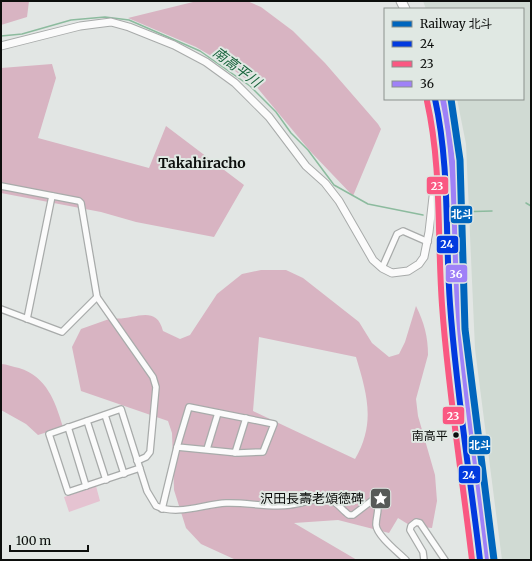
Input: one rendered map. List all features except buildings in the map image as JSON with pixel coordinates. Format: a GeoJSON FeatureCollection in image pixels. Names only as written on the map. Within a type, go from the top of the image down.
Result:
{"type":"FeatureCollection","features":[{"type":"Feature","properties":{"kind":"highway"},"geometry":{"type":"LineString","coordinates":[[435,100],[442,129],[447,175],[451,319],[480,560]]}},
{"type":"Feature","properties":{"kind":"street"},"geometry":{"type":"LineString","coordinates":[[1,46],[80,26],[111,22],[129,27],[174,45],[206,62],[235,83],[269,117],[306,166],[325,183],[339,201],[367,250],[382,268],[392,272],[399,273],[414,268],[424,257],[428,242],[434,188],[438,180],[447,175]]}},
{"type":"Feature","properties":{"kind":"street"},"geometry":{"type":"LineString","coordinates":[[1,187],[79,201],[81,203],[97,297],[153,377],[156,386],[150,452],[146,457],[137,461]]}},
{"type":"Feature","properties":{"kind":"street"},"geometry":{"type":"LineString","coordinates":[[27,319],[52,196]]}},
{"type":"Feature","properties":{"kind":"street"},"geometry":{"type":"LineString","coordinates":[[382,268],[397,234],[403,232],[428,242]]}},
{"type":"Feature","properties":{"kind":"street"},"geometry":{"type":"LineString","coordinates":[[1,309],[62,332],[97,297]]}},
{"type":"Feature","properties":{"kind":"street"},"geometry":{"type":"LineString","coordinates":[[162,509],[177,447],[188,407],[274,424],[263,452],[235,453],[177,447]]}},
{"type":"Feature","properties":{"kind":"street"},"geometry":{"type":"LineString","coordinates":[[140,468],[68,492],[49,434],[121,409],[140,468],[146,491],[156,506],[162,509],[172,510],[226,503],[277,507],[306,503],[321,499],[329,499],[337,503],[349,514],[353,515],[374,498],[378,500],[379,506],[376,522],[377,531],[406,560]]}},
{"type":"Feature","properties":{"kind":"street"},"geometry":{"type":"LineString","coordinates":[[207,449],[218,413]]}},
{"type":"Feature","properties":{"kind":"street"},"geometry":{"type":"LineString","coordinates":[[106,415],[124,474]]}},
{"type":"Feature","properties":{"kind":"street"},"geometry":{"type":"LineString","coordinates":[[235,453],[246,418]]}},
{"type":"Feature","properties":{"kind":"street"},"geometry":{"type":"LineString","coordinates":[[87,421],[106,480]]}},
{"type":"Feature","properties":{"kind":"street"},"geometry":{"type":"LineString","coordinates":[[68,427],[86,486]]}},
{"type":"Feature","properties":{"kind":"street"},"geometry":{"type":"LineString","coordinates":[[424,560],[423,552],[410,530],[411,526],[416,522],[420,523],[445,560]]}},
{"type":"Feature","properties":{"kind":"shaded area"},"geometry":{"type":"Polygon","coordinates":[[[1,1],[29,1],[27,17],[1,25],[1,1]]]}},
{"type":"Feature","properties":{"kind":"shaded area"},"geometry":{"type":"Polygon","coordinates":[[[191,1],[247,1],[261,7],[293,31],[325,63],[378,124],[381,129],[353,196],[310,151],[255,85],[225,64],[196,47],[128,18],[193,2],[191,1]]]}},
{"type":"Feature","properties":{"kind":"shaded area"},"geometry":{"type":"Polygon","coordinates":[[[423,1],[531,1],[531,560],[502,560],[475,349],[466,144],[457,100],[524,100],[524,8],[426,8],[423,1]]]}},
{"type":"Feature","properties":{"kind":"shaded area"},"geometry":{"type":"Polygon","coordinates":[[[52,64],[56,78],[38,138],[149,168],[166,126],[244,185],[214,237],[136,222],[101,212],[1,193],[1,68],[52,64]]]}},
{"type":"Feature","properties":{"kind":"shaded area"},"geometry":{"type":"Polygon","coordinates":[[[261,270],[286,270],[303,278],[359,322],[372,343],[389,357],[399,354],[405,342],[416,306],[425,330],[428,348],[428,355],[416,399],[418,416],[435,475],[437,501],[432,528],[411,526],[398,518],[389,533],[338,520],[294,523],[357,560],[236,560],[201,544],[186,528],[174,490],[172,433],[168,421],[81,391],[72,347],[81,329],[112,318],[119,319],[149,315],[155,317],[160,322],[163,331],[180,339],[190,335],[217,294],[242,274],[261,270]],[[259,337],[253,411],[355,459],[362,446],[366,433],[368,408],[356,357],[259,337]]]}},
{"type":"Feature","properties":{"kind":"shaded area"},"geometry":{"type":"Polygon","coordinates":[[[1,364],[19,368],[37,377],[53,399],[63,427],[38,435],[26,424],[1,410],[1,364]]]}},
{"type":"Feature","properties":{"kind":"shaded area"},"geometry":{"type":"Polygon","coordinates":[[[96,486],[100,501],[69,512],[64,497],[96,486]]]}},
{"type":"Feature","properties":{"kind":"waterway","name":"南高平川"},"geometry":{"type":"LineString","coordinates":[[1,36],[22,34],[71,20],[105,17],[129,20],[200,51],[250,86],[276,112],[291,133],[308,150],[334,185],[368,204],[423,215]]}},
{"type":"Feature","properties":{"kind":"waterway","name":"南高平川"},"geometry":{"type":"LineString","coordinates":[[526,203],[531,206]]}},
{"type":"Feature","properties":{"kind":"waterway","name":"南高平川"},"geometry":{"type":"LineString","coordinates":[[457,212],[492,211]]}},
{"type":"Feature","properties":{"kind":"rail line","name":"北斗"},"geometry":{"type":"LineString","coordinates":[[451,100],[460,160],[465,329],[494,560]]}},
{"type":"Feature","properties":{"kind":"transit line","name":"24"},"geometry":{"type":"LineString","coordinates":[[435,100],[443,150],[450,304],[459,400],[480,560]]}},
{"type":"Feature","properties":{"kind":"transit line","name":"36"},"geometry":{"type":"LineString","coordinates":[[443,100],[451,150],[458,304],[467,400],[488,559]]}},
{"type":"Feature","properties":{"kind":"transit line","name":"23"},"geometry":{"type":"LineString","coordinates":[[427,101],[435,151],[442,305],[451,401],[472,560]]}},
{"type":"Feature","properties":{"kind":"place","name":"南高平"},"geometry":{"type":"Point","coordinates":[456,435]}},
{"type":"Feature","properties":{"kind":"place","name":"沢田長壽老頌徳碑"},"geometry":{"type":"Point","coordinates":[380,498]}},
{"type":"Feature","properties":{"kind":"district","name":"Takahiracho"},"geometry":{"type":"Point","coordinates":[202,163]}}]}
